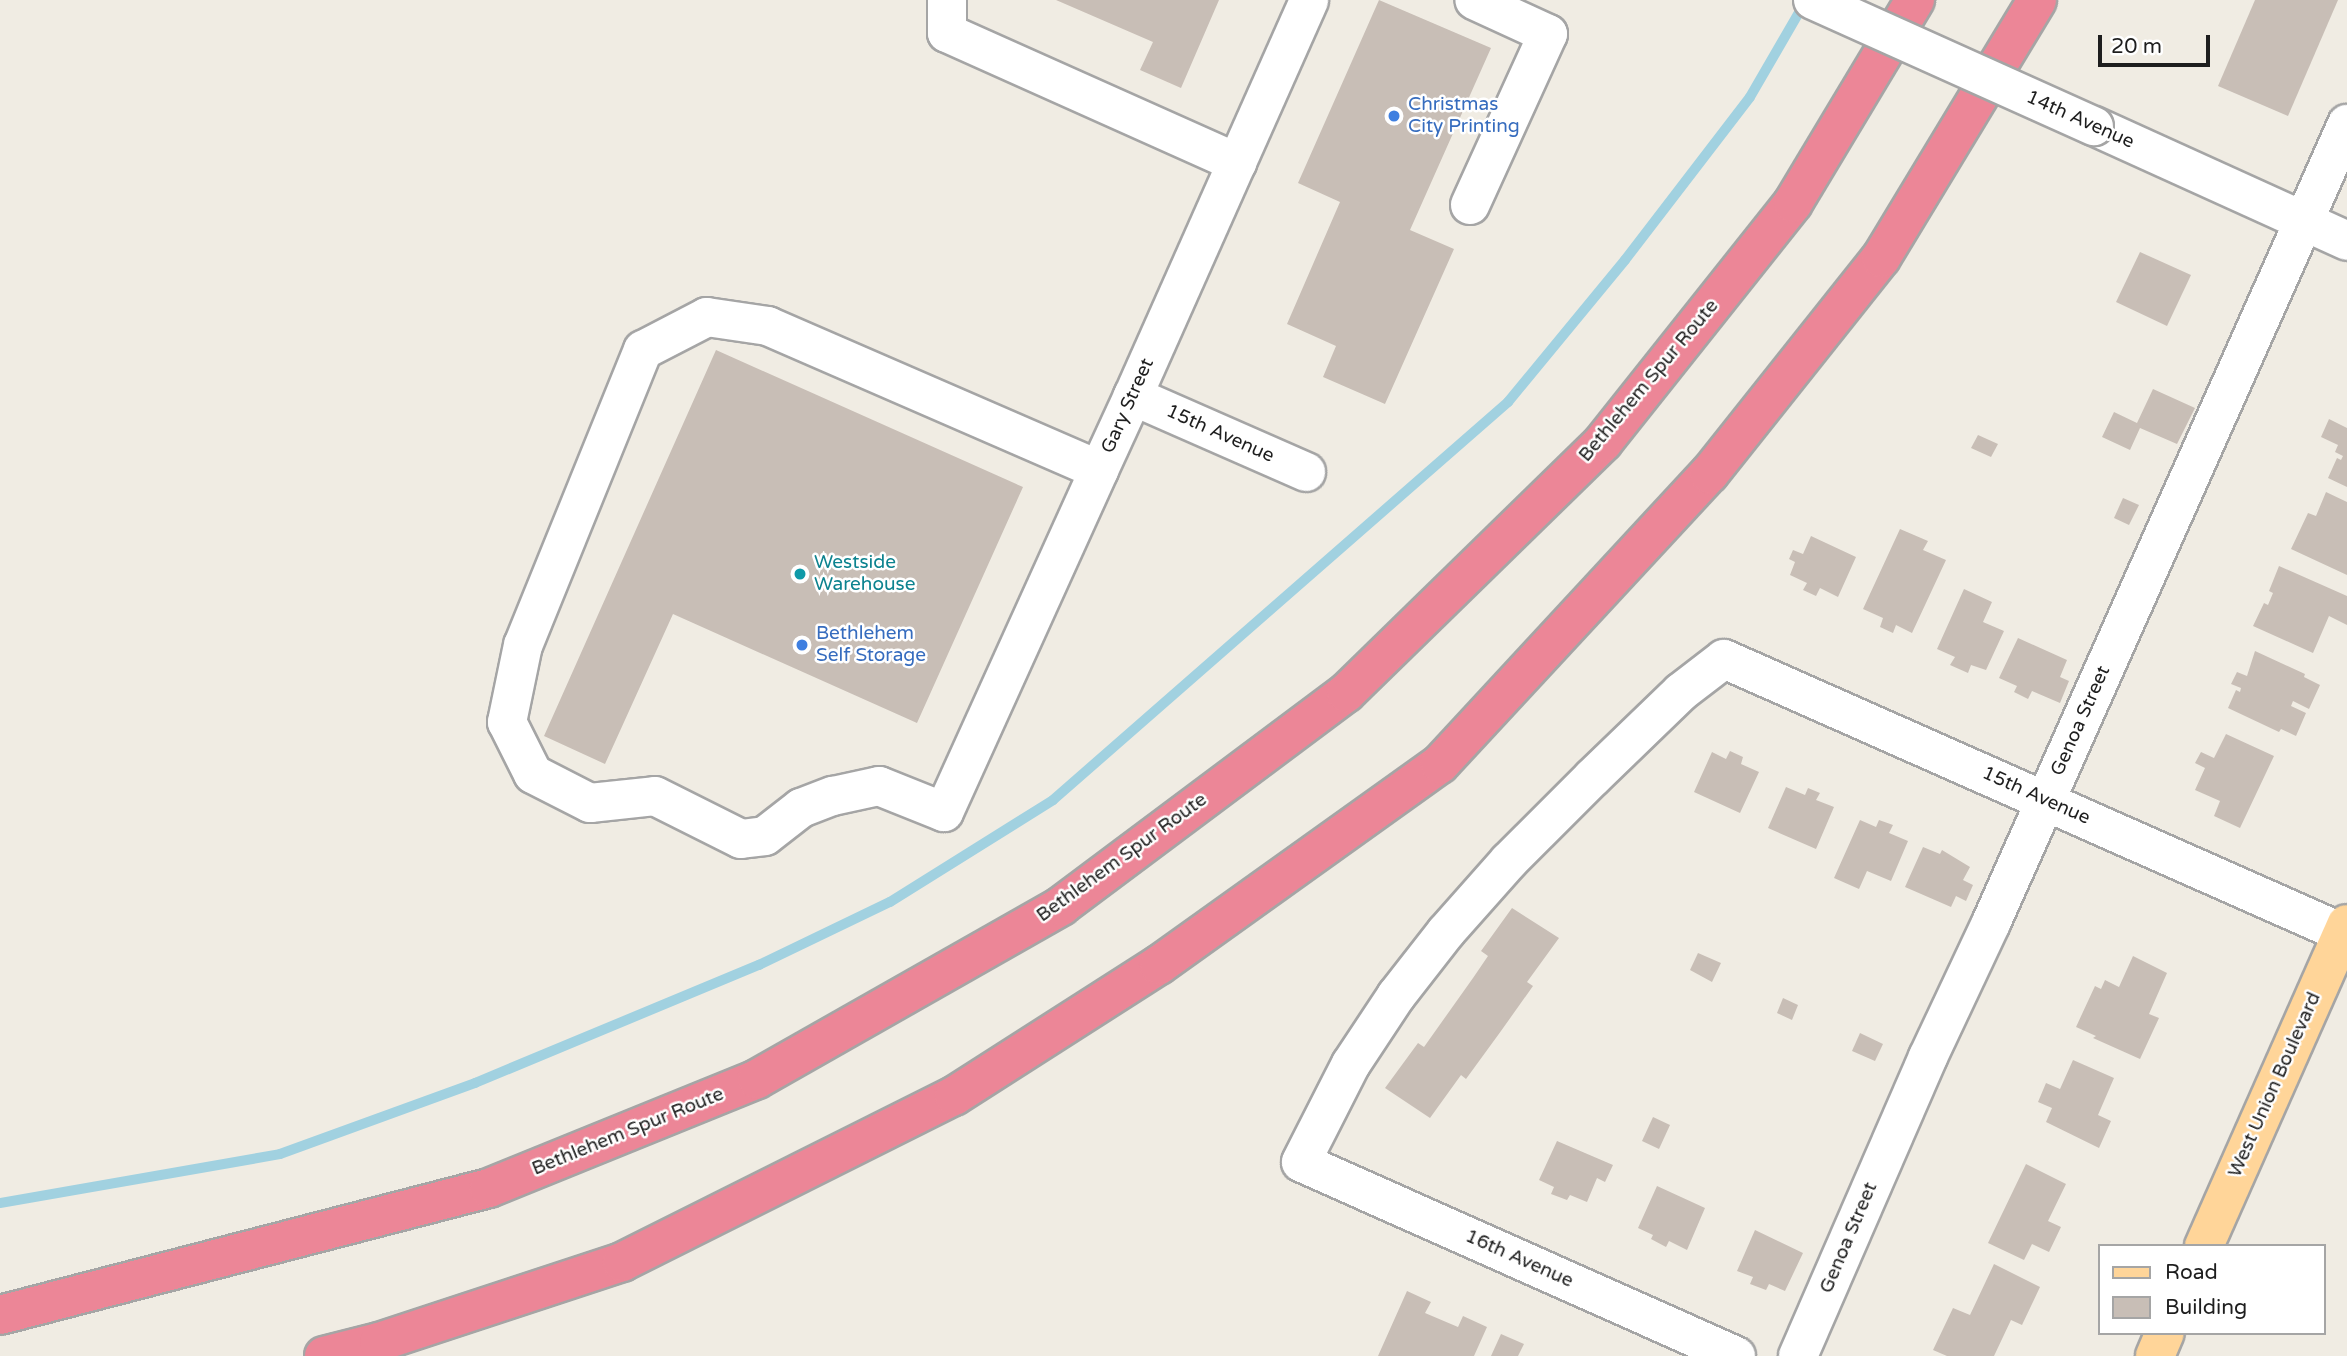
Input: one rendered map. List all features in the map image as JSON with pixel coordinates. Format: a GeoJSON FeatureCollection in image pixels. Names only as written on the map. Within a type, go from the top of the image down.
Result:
{"type":"FeatureCollection","features":[{"type":"Feature","properties":{"kind":"highway","name":"Bethlehem Spur Route"},"geometry":{"type":"LineString","coordinates":[[0,1315],[489,1188],[757,1079],[1061,906],[1346,694],[1603,442],[1793,203],[1915,0]]}},
{"type":"Feature","properties":{"kind":"highway"},"geometry":{"type":"LineString","coordinates":[[324,1356],[379,1342],[622,1262],[954,1096],[1159,965],[1440,764],[1709,474],[1881,258],[2037,0]]}},
{"type":"Feature","properties":{"kind":"main road","name":"West Union Boulevard"},"geometry":{"type":"LineString","coordinates":[[2205,1244],[2346,931]]}},
{"type":"Feature","properties":{"kind":"main road"},"geometry":{"type":"LineString","coordinates":[[2155,1356],[2164,1335]]}},
{"type":"Feature","properties":{"kind":"street"},"geometry":{"type":"LineString","coordinates":[[947,0],[947,33],[1237,163]]}},
{"type":"Feature","properties":{"kind":"street","name":"Gary Street"},"geometry":{"type":"LineString","coordinates":[[1100,470],[768,326],[707,317],[643,350],[523,645],[507,722],[533,774],[590,803],[655,796],[741,839],[765,836],[802,808],[833,796],[879,786],[944,812],[1100,470],[1309,0]]}},
{"type":"Feature","properties":{"kind":"street"},"geometry":{"type":"LineString","coordinates":[[1470,205],[1548,34],[1474,0]]}},
{"type":"Feature","properties":{"kind":"street","name":"14th Avenue"},"geometry":{"type":"LineString","coordinates":[[1813,0],[2347,241]]}},
{"type":"Feature","properties":{"kind":"street","name":"Genoa Street"},"geometry":{"type":"LineString","coordinates":[[1798,1356],[1928,1057],[2347,124]]}},
{"type":"Feature","properties":{"kind":"street","name":"15th Avenue"},"geometry":{"type":"LineString","coordinates":[[1133,396],[1306,472]]}},
{"type":"Feature","properties":{"kind":"street","name":"15th Avenue"},"geometry":{"type":"LineString","coordinates":[[1301,1162],[1350,1064],[1396,996],[1446,932],[1509,861],[1592,778],[1681,692],[1724,659],[2346,931]]}},
{"type":"Feature","properties":{"kind":"street","name":"16th Avenue"},"geometry":{"type":"LineString","coordinates":[[1301,1162],[1736,1356]]}},
{"type":"Feature","properties":{"kind":"building"},"geometry":{"type":"Polygon","coordinates":[[[1056,0],[1219,0],[1181,88],[1140,70],[1153,42],[1056,0]]]}},
{"type":"Feature","properties":{"kind":"building"},"geometry":{"type":"Polygon","coordinates":[[[1379,0],[1491,48],[1410,230],[1454,249],[1385,404],[1323,377],[1336,346],[1287,324],[1340,202],[1298,183],[1379,0]]]}},
{"type":"Feature","properties":{"kind":"building"},"geometry":{"type":"Polygon","coordinates":[[[2255,0],[2338,0],[2288,116],[2218,86],[2255,0]]]}},
{"type":"Feature","properties":{"kind":"building"},"geometry":{"type":"Polygon","coordinates":[[[2140,252],[2191,275],[2167,326],[2116,302],[2140,252]]]}},
{"type":"Feature","properties":{"kind":"building","name":"Westside Warehouse"},"geometry":{"type":"Polygon","coordinates":[[[716,350],[1023,487],[917,723],[673,614],[605,764],[544,736],[716,350]]]}},
{"type":"Feature","properties":{"kind":"building"},"geometry":{"type":"Polygon","coordinates":[[[2153,389],[2195,408],[2177,444],[2140,428],[2130,450],[2102,437],[2114,412],[2137,423],[2153,389]]]}},
{"type":"Feature","properties":{"kind":"building"},"geometry":{"type":"Polygon","coordinates":[[[2329,419],[2347,428],[2347,487],[2328,478],[2337,458],[2341,460],[2343,456],[2335,452],[2338,445],[2321,437],[2329,419]]]}},
{"type":"Feature","properties":{"kind":"building"},"geometry":{"type":"Polygon","coordinates":[[[1978,435],[1998,444],[1991,457],[1971,448],[1978,435]]]}},
{"type":"Feature","properties":{"kind":"building"},"geometry":{"type":"Polygon","coordinates":[[[2326,492],[2347,502],[2347,575],[2291,549],[2308,513],[2316,516],[2326,492]]]}},
{"type":"Feature","properties":{"kind":"building"},"geometry":{"type":"Polygon","coordinates":[[[2123,498],[2139,505],[2129,525],[2114,518],[2123,498]]]}},
{"type":"Feature","properties":{"kind":"building"},"geometry":{"type":"Polygon","coordinates":[[[1900,529],[1928,541],[1923,550],[1946,560],[1912,633],[1896,625],[1893,633],[1880,627],[1883,618],[1863,609],[1900,529]]]}},
{"type":"Feature","properties":{"kind":"building"},"geometry":{"type":"Polygon","coordinates":[[[1811,536],[1856,557],[1838,597],[1820,588],[1816,596],[1803,590],[1807,583],[1790,575],[1795,562],[1789,559],[1793,550],[1803,554],[1811,536]]]}},
{"type":"Feature","properties":{"kind":"building"},"geometry":{"type":"Polygon","coordinates":[[[2279,566],[2347,596],[2347,625],[2329,616],[2313,653],[2253,626],[2264,603],[2268,605],[2273,593],[2269,591],[2279,566]]]}},
{"type":"Feature","properties":{"kind":"building"},"geometry":{"type":"Polygon","coordinates":[[[1964,589],[1992,602],[1983,622],[2004,631],[1986,670],[1971,665],[1968,673],[1950,665],[1955,657],[1937,649],[1964,589]]]}},
{"type":"Feature","properties":{"kind":"building"},"geometry":{"type":"Polygon","coordinates":[[[2018,638],[2067,660],[2060,677],[2069,681],[2060,703],[2032,691],[2028,699],[2014,692],[2017,686],[1999,678],[2018,638]]]}},
{"type":"Feature","properties":{"kind":"building"},"geometry":{"type":"Polygon","coordinates":[[[2255,651],[2305,674],[2304,677],[2320,685],[2309,709],[2293,701],[2291,706],[2306,713],[2296,736],[2281,729],[2279,732],[2228,708],[2236,690],[2240,692],[2241,688],[2231,684],[2237,672],[2247,676],[2255,651]]]}},
{"type":"Feature","properties":{"kind":"building"},"geometry":{"type":"Polygon","coordinates":[[[2226,734],[2274,756],[2240,828],[2214,816],[2220,801],[2195,790],[2205,768],[2195,763],[2201,752],[2214,758],[2226,734]]]}},
{"type":"Feature","properties":{"kind":"building"},"geometry":{"type":"Polygon","coordinates":[[[1730,751],[1743,757],[1741,764],[1759,772],[1740,813],[1694,792],[1712,752],[1726,759],[1730,751]]]}},
{"type":"Feature","properties":{"kind":"building"},"geometry":{"type":"Polygon","coordinates":[[[1786,787],[1805,795],[1808,788],[1820,793],[1816,800],[1834,807],[1816,849],[1768,828],[1786,787]]]}},
{"type":"Feature","properties":{"kind":"building"},"geometry":{"type":"Polygon","coordinates":[[[1860,820],[1876,827],[1879,820],[1893,825],[1889,833],[1908,841],[1891,881],[1867,871],[1859,889],[1834,878],[1860,820]]]}},
{"type":"Feature","properties":{"kind":"building"},"geometry":{"type":"Polygon","coordinates":[[[1923,847],[1940,854],[1942,850],[1970,867],[1963,880],[1973,885],[1966,901],[1956,896],[1951,907],[1905,887],[1923,847]]]}},
{"type":"Feature","properties":{"kind":"building"},"geometry":{"type":"Polygon","coordinates":[[[1512,908],[1559,938],[1527,982],[1533,986],[1501,1031],[1466,1079],[1461,1075],[1430,1118],[1385,1088],[1418,1043],[1424,1047],[1473,978],[1488,956],[1481,951],[1512,908]]]}},
{"type":"Feature","properties":{"kind":"building"},"geometry":{"type":"Polygon","coordinates":[[[1698,953],[1721,963],[1712,982],[1690,970],[1698,953]]]}},
{"type":"Feature","properties":{"kind":"building"},"geometry":{"type":"Polygon","coordinates":[[[2133,956],[2167,973],[2149,1014],[2159,1018],[2140,1059],[2093,1038],[2096,1036],[2076,1027],[2095,986],[2101,989],[2105,980],[2119,987],[2133,956]]]}},
{"type":"Feature","properties":{"kind":"building"},"geometry":{"type":"Polygon","coordinates":[[[1783,998],[1798,1005],[1792,1020],[1777,1013],[1783,998]]]}},
{"type":"Feature","properties":{"kind":"building"},"geometry":{"type":"Polygon","coordinates":[[[1860,1033],[1883,1044],[1875,1061],[1852,1051],[1860,1033]]]}},
{"type":"Feature","properties":{"kind":"building"},"geometry":{"type":"Polygon","coordinates":[[[2073,1060],[2114,1078],[2098,1115],[2111,1121],[2099,1148],[2046,1122],[2052,1108],[2038,1102],[2046,1083],[2060,1089],[2073,1060]]]}},
{"type":"Feature","properties":{"kind":"building"},"geometry":{"type":"Polygon","coordinates":[[[1653,1117],[1670,1125],[1659,1149],[1642,1141],[1653,1117]]]}},
{"type":"Feature","properties":{"kind":"building"},"geometry":{"type":"Polygon","coordinates":[[[1557,1141],[1613,1165],[1605,1182],[1597,1178],[1587,1202],[1570,1195],[1567,1200],[1551,1194],[1554,1187],[1539,1180],[1557,1141]]]}},
{"type":"Feature","properties":{"kind":"building"},"geometry":{"type":"Polygon","coordinates":[[[2026,1164],[2066,1184],[2048,1221],[2061,1227],[2049,1252],[2032,1244],[2024,1260],[1988,1243],[2026,1164]]]}},
{"type":"Feature","properties":{"kind":"building"},"geometry":{"type":"Polygon","coordinates":[[[1657,1186],[1705,1208],[1687,1250],[1669,1241],[1666,1247],[1651,1239],[1653,1235],[1638,1228],[1657,1186]]]}},
{"type":"Feature","properties":{"kind":"building"},"geometry":{"type":"Polygon","coordinates":[[[1755,1230],[1803,1253],[1785,1291],[1769,1284],[1766,1290],[1750,1284],[1753,1277],[1737,1271],[1755,1230]]]}},
{"type":"Feature","properties":{"kind":"building"},"geometry":{"type":"Polygon","coordinates":[[[1994,1264],[2040,1287],[2022,1325],[2011,1320],[1994,1356],[1947,1356],[1933,1350],[1953,1308],[1970,1315],[1994,1264]]]}},
{"type":"Feature","properties":{"kind":"building"},"geometry":{"type":"Polygon","coordinates":[[[1407,1291],[1431,1302],[1425,1313],[1458,1327],[1463,1316],[1487,1327],[1474,1356],[1378,1356],[1407,1291]]]}},
{"type":"Feature","properties":{"kind":"building"},"geometry":{"type":"Polygon","coordinates":[[[1501,1334],[1524,1344],[1518,1356],[1491,1356],[1501,1334]]]}},
{"type":"Feature","properties":{"kind":"waterway"},"geometry":{"type":"LineString","coordinates":[[0,1203],[280,1154],[475,1083],[759,965],[890,902],[1053,800],[1508,402],[1625,260],[1750,97],[1805,2]]}},
{"type":"Feature","properties":{"kind":"place","name":"Christmas City Printing"},"geometry":{"type":"Point","coordinates":[1394,116]}},
{"type":"Feature","properties":{"kind":"place","name":"Westside Warehouse"},"geometry":{"type":"Point","coordinates":[800,574]}},
{"type":"Feature","properties":{"kind":"place","name":"Bethlehem Self Storage"},"geometry":{"type":"Point","coordinates":[802,645]}}]}
